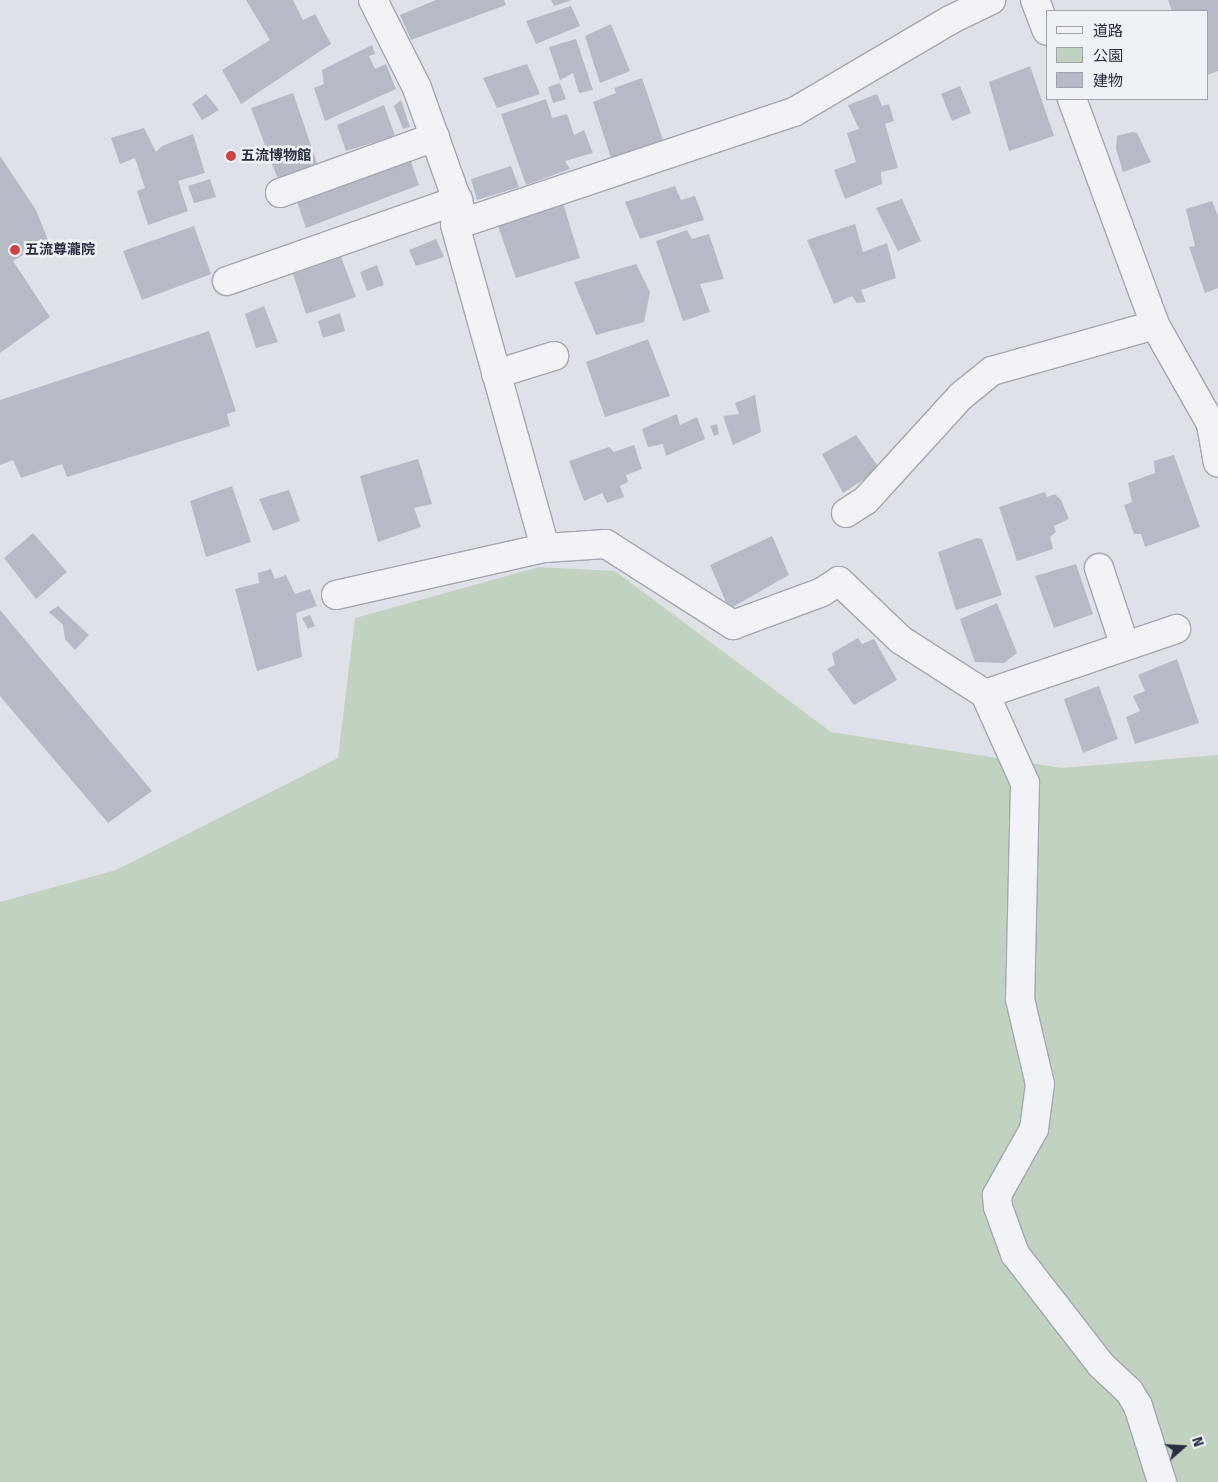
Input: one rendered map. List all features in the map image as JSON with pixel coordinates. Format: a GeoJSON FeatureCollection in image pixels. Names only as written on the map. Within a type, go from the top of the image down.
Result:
{"type":"FeatureCollection","features":[{"type":"Feature","properties":{"kind":"street"},"geometry":{"type":"LineString","coordinates":[[373,0],[417,88],[462,211],[455,225],[545,548]]}},
{"type":"Feature","properties":{"kind":"street"},"geometry":{"type":"LineString","coordinates":[[227,281],[794,112],[950,20],[991,0]]}},
{"type":"Feature","properties":{"kind":"street"},"geometry":{"type":"LineString","coordinates":[[1035,0],[1046,28]]}},
{"type":"Feature","properties":{"kind":"street"},"geometry":{"type":"LineString","coordinates":[[1072,100],[1155,326],[1211,424],[1218,462]]}},
{"type":"Feature","properties":{"kind":"street"},"geometry":{"type":"LineString","coordinates":[[280,192],[435,138]]}},
{"type":"Feature","properties":{"kind":"street"},"geometry":{"type":"LineString","coordinates":[[846,512],[866,500],[961,396],[992,371],[1155,326]]}},
{"type":"Feature","properties":{"kind":"street"},"geometry":{"type":"LineString","coordinates":[[496,374],[554,356]]}},
{"type":"Feature","properties":{"kind":"street"},"geometry":{"type":"LineString","coordinates":[[336,595],[545,548],[606,544],[733,625],[822,592],[840,581],[901,640],[985,694],[1025,783],[1020,999],[1040,1084],[1034,1129],[997,1195],[998,1207],[1015,1254],[1101,1365],[1129,1391],[1138,1406],[1152,1440],[1162,1482]]}},
{"type":"Feature","properties":{"kind":"street"},"geometry":{"type":"LineString","coordinates":[[1099,568],[1125,646]]}},
{"type":"Feature","properties":{"kind":"street"},"geometry":{"type":"LineString","coordinates":[[985,694],[1176,629]]}},
{"type":"Feature","properties":{"kind":"green space"},"geometry":{"type":"Polygon","coordinates":[[[539,567],[615,571],[831,732],[1062,768],[1218,755],[1218,1482],[0,1482],[0,902],[116,870],[338,758],[355,618],[539,567]]]}},
{"type":"Feature","properties":{"kind":"building"},"geometry":{"type":"Polygon","coordinates":[[[246,0],[293,0],[303,20],[315,14],[331,44],[241,104],[222,70],[270,40],[246,0]]]}},
{"type":"Feature","properties":{"kind":"building"},"geometry":{"type":"Polygon","coordinates":[[[436,0],[504,0],[506,5],[411,40],[400,15],[436,0]]]}},
{"type":"Feature","properties":{"kind":"building"},"geometry":{"type":"Polygon","coordinates":[[[551,0],[572,0],[554,6],[551,0]]]}},
{"type":"Feature","properties":{"kind":"building"},"geometry":{"type":"Polygon","coordinates":[[[1168,0],[1218,0],[1218,71],[1208,75],[1208,10],[1172,10],[1168,0]]]}},
{"type":"Feature","properties":{"kind":"building"},"geometry":{"type":"Polygon","coordinates":[[[571,6],[580,26],[536,44],[526,21],[571,6]]]}},
{"type":"Feature","properties":{"kind":"building"},"geometry":{"type":"Polygon","coordinates":[[[611,24],[630,71],[600,83],[585,36],[611,24]]]}},
{"type":"Feature","properties":{"kind":"building"},"geometry":{"type":"Polygon","coordinates":[[[576,39],[593,90],[579,93],[573,73],[560,80],[549,47],[576,39]]]}},
{"type":"Feature","properties":{"kind":"building"},"geometry":{"type":"Polygon","coordinates":[[[372,45],[375,54],[369,56],[375,69],[386,64],[396,89],[325,121],[314,88],[324,84],[322,70],[372,45]]]}},
{"type":"Feature","properties":{"kind":"building"},"geometry":{"type":"Polygon","coordinates":[[[527,64],[540,94],[497,108],[483,78],[527,64]]]}},
{"type":"Feature","properties":{"kind":"building"},"geometry":{"type":"Polygon","coordinates":[[[1030,66],[1054,136],[1009,151],[989,82],[1030,66]]]}},
{"type":"Feature","properties":{"kind":"building"},"geometry":{"type":"Polygon","coordinates":[[[642,78],[663,140],[611,158],[593,102],[616,93],[614,88],[642,78]]]}},
{"type":"Feature","properties":{"kind":"building"},"geometry":{"type":"Polygon","coordinates":[[[560,83],[566,99],[553,103],[548,87],[560,83]]]}},
{"type":"Feature","properties":{"kind":"building"},"geometry":{"type":"Polygon","coordinates":[[[960,86],[971,113],[952,121],[941,94],[960,86]]]}},
{"type":"Feature","properties":{"kind":"building"},"geometry":{"type":"Polygon","coordinates":[[[293,93],[319,169],[279,182],[251,108],[293,93]]]}},
{"type":"Feature","properties":{"kind":"building"},"geometry":{"type":"Polygon","coordinates":[[[206,94],[219,110],[202,120],[192,104],[206,94]]]}},
{"type":"Feature","properties":{"kind":"building"},"geometry":{"type":"Polygon","coordinates":[[[877,94],[882,106],[889,104],[894,121],[885,124],[898,168],[881,172],[882,184],[845,199],[834,170],[856,162],[847,133],[859,129],[848,105],[877,94]]]}},
{"type":"Feature","properties":{"kind":"building"},"geometry":{"type":"Polygon","coordinates":[[[546,99],[552,118],[567,114],[574,135],[584,130],[593,153],[565,161],[570,169],[526,185],[501,114],[546,99]]]}},
{"type":"Feature","properties":{"kind":"building"},"geometry":{"type":"Polygon","coordinates":[[[401,100],[410,127],[403,129],[394,106],[401,100]]]}},
{"type":"Feature","properties":{"kind":"building"},"geometry":{"type":"Polygon","coordinates":[[[384,105],[395,136],[346,151],[337,125],[384,105]]]}},
{"type":"Feature","properties":{"kind":"building"},"geometry":{"type":"Polygon","coordinates":[[[144,128],[156,152],[162,146],[193,134],[205,173],[178,181],[188,211],[148,225],[137,191],[145,188],[135,158],[120,164],[111,138],[144,128]]]}},
{"type":"Feature","properties":{"kind":"building"},"geometry":{"type":"Polygon","coordinates":[[[1132,132],[1137,133],[1151,162],[1123,172],[1116,149],[1117,136],[1132,132]]]}},
{"type":"Feature","properties":{"kind":"building","name":"五流尊瀧院"},"geometry":{"type":"Polygon","coordinates":[[[0,156],[36,210],[48,240],[13,261],[50,317],[0,353],[0,156]]]}},
{"type":"Feature","properties":{"kind":"building"},"geometry":{"type":"Polygon","coordinates":[[[409,156],[419,185],[306,228],[296,199],[409,156]]]}},
{"type":"Feature","properties":{"kind":"building"},"geometry":{"type":"Polygon","coordinates":[[[511,166],[519,187],[477,200],[471,179],[511,166]]]}},
{"type":"Feature","properties":{"kind":"building"},"geometry":{"type":"Polygon","coordinates":[[[210,179],[216,197],[194,203],[188,186],[210,179]]]}},
{"type":"Feature","properties":{"kind":"building"},"geometry":{"type":"Polygon","coordinates":[[[675,186],[681,200],[695,196],[704,220],[640,239],[625,202],[675,186]]]}},
{"type":"Feature","properties":{"kind":"building"},"geometry":{"type":"Polygon","coordinates":[[[902,199],[921,241],[898,251],[876,208],[902,199]]]}},
{"type":"Feature","properties":{"kind":"building"},"geometry":{"type":"Polygon","coordinates":[[[562,200],[580,258],[516,278],[497,223],[562,200]]]}},
{"type":"Feature","properties":{"kind":"building"},"geometry":{"type":"Polygon","coordinates":[[[1212,201],[1218,216],[1218,288],[1205,293],[1189,247],[1195,246],[1186,209],[1212,201]]]}},
{"type":"Feature","properties":{"kind":"building"},"geometry":{"type":"Polygon","coordinates":[[[855,224],[863,252],[887,243],[896,278],[861,290],[866,302],[857,303],[852,296],[834,304],[807,240],[855,224]]]}},
{"type":"Feature","properties":{"kind":"building"},"geometry":{"type":"Polygon","coordinates":[[[194,226],[211,274],[142,300],[123,251],[194,226]]]}},
{"type":"Feature","properties":{"kind":"building"},"geometry":{"type":"Polygon","coordinates":[[[687,230],[692,239],[709,234],[724,279],[700,284],[710,312],[683,321],[656,241],[687,230]]]}},
{"type":"Feature","properties":{"kind":"building"},"geometry":{"type":"Polygon","coordinates":[[[436,239],[444,257],[416,266],[409,250],[436,239]]]}},
{"type":"Feature","properties":{"kind":"building"},"geometry":{"type":"Polygon","coordinates":[[[341,257],[356,297],[306,314],[293,274],[341,257]]]}},
{"type":"Feature","properties":{"kind":"building"},"geometry":{"type":"Polygon","coordinates":[[[636,264],[650,292],[644,322],[596,335],[574,282],[636,264]]]}},
{"type":"Feature","properties":{"kind":"building"},"geometry":{"type":"Polygon","coordinates":[[[377,265],[384,285],[367,291],[360,272],[377,265]]]}},
{"type":"Feature","properties":{"kind":"building"},"geometry":{"type":"Polygon","coordinates":[[[264,306],[278,342],[256,348],[245,314],[264,306]]]}},
{"type":"Feature","properties":{"kind":"building"},"geometry":{"type":"Polygon","coordinates":[[[340,313],[345,331],[323,338],[318,321],[340,313]]]}},
{"type":"Feature","properties":{"kind":"building"},"geometry":{"type":"Polygon","coordinates":[[[209,331],[236,411],[227,414],[230,426],[67,477],[62,464],[21,478],[13,460],[0,465],[0,400],[209,331]]]}},
{"type":"Feature","properties":{"kind":"building"},"geometry":{"type":"Polygon","coordinates":[[[648,339],[670,396],[605,417],[586,362],[648,339]]]}},
{"type":"Feature","properties":{"kind":"building"},"geometry":{"type":"Polygon","coordinates":[[[755,395],[761,432],[733,445],[723,416],[739,414],[735,403],[755,395]]]}},
{"type":"Feature","properties":{"kind":"building"},"geometry":{"type":"Polygon","coordinates":[[[677,414],[680,425],[697,417],[705,439],[666,456],[663,444],[648,447],[642,429],[677,414]]]}},
{"type":"Feature","properties":{"kind":"building"},"geometry":{"type":"Polygon","coordinates":[[[717,424],[719,434],[714,436],[710,426],[717,424]]]}},
{"type":"Feature","properties":{"kind":"building"},"geometry":{"type":"Polygon","coordinates":[[[856,435],[880,469],[843,493],[822,454],[856,435]]]}},
{"type":"Feature","properties":{"kind":"building"},"geometry":{"type":"Polygon","coordinates":[[[634,445],[642,469],[626,475],[628,482],[620,486],[624,497],[607,503],[602,493],[584,501],[569,461],[609,447],[614,452],[634,445]]]}},
{"type":"Feature","properties":{"kind":"building"},"geometry":{"type":"Polygon","coordinates":[[[1174,455],[1200,527],[1145,547],[1141,534],[1134,534],[1124,505],[1132,502],[1128,483],[1155,473],[1154,461],[1174,455]]]}},
{"type":"Feature","properties":{"kind":"building"},"geometry":{"type":"Polygon","coordinates":[[[418,459],[432,504],[414,508],[421,527],[378,542],[360,476],[418,459]]]}},
{"type":"Feature","properties":{"kind":"building"},"geometry":{"type":"Polygon","coordinates":[[[232,486],[251,542],[206,557],[190,501],[232,486]]]}},
{"type":"Feature","properties":{"kind":"building"},"geometry":{"type":"Polygon","coordinates":[[[289,490],[300,521],[273,531],[259,499],[289,490]]]}},
{"type":"Feature","properties":{"kind":"building"},"geometry":{"type":"Polygon","coordinates":[[[1045,492],[1047,497],[1055,494],[1061,500],[1069,519],[1054,526],[1056,532],[1050,537],[1053,549],[1017,561],[999,507],[1045,492]]]}},
{"type":"Feature","properties":{"kind":"building"},"geometry":{"type":"Polygon","coordinates":[[[33,533],[67,572],[36,599],[4,558],[33,533]]]}},
{"type":"Feature","properties":{"kind":"building"},"geometry":{"type":"Polygon","coordinates":[[[772,536],[789,575],[729,609],[710,565],[772,536]]]}},
{"type":"Feature","properties":{"kind":"building"},"geometry":{"type":"Polygon","coordinates":[[[977,538],[982,539],[1002,595],[956,610],[938,552],[977,538]]]}},
{"type":"Feature","properties":{"kind":"building"},"geometry":{"type":"Polygon","coordinates":[[[1076,564],[1093,614],[1054,628],[1035,576],[1076,564]]]}},
{"type":"Feature","properties":{"kind":"building"},"geometry":{"type":"Polygon","coordinates":[[[271,569],[275,579],[286,575],[295,594],[310,589],[317,606],[296,613],[302,657],[257,671],[235,589],[259,583],[258,573],[271,569]]]}},
{"type":"Feature","properties":{"kind":"building"},"geometry":{"type":"Polygon","coordinates":[[[997,603],[1017,653],[1004,663],[975,662],[960,619],[997,603]]]}},
{"type":"Feature","properties":{"kind":"building"},"geometry":{"type":"Polygon","coordinates":[[[58,606],[89,635],[75,650],[65,639],[63,625],[49,612],[58,606]]]}},
{"type":"Feature","properties":{"kind":"building"},"geometry":{"type":"Polygon","coordinates":[[[0,610],[152,791],[108,823],[0,696],[0,610]]]}},
{"type":"Feature","properties":{"kind":"building"},"geometry":{"type":"Polygon","coordinates":[[[310,615],[315,626],[308,629],[302,618],[310,615]]]}},
{"type":"Feature","properties":{"kind":"building"},"geometry":{"type":"Polygon","coordinates":[[[858,638],[862,644],[874,639],[897,680],[854,705],[827,669],[835,665],[832,653],[858,638]]]}},
{"type":"Feature","properties":{"kind":"building"},"geometry":{"type":"Polygon","coordinates":[[[1177,659],[1199,723],[1135,744],[1126,717],[1140,711],[1133,696],[1145,691],[1138,675],[1177,659]]]}},
{"type":"Feature","properties":{"kind":"building"},"geometry":{"type":"Polygon","coordinates":[[[1099,686],[1118,739],[1083,753],[1064,699],[1099,686]]]}},
{"type":"Feature","properties":{"kind":"place","name":"五流博物館"},"geometry":{"type":"Point","coordinates":[231,156]}},
{"type":"Feature","properties":{"kind":"place","name":"五流尊瀧院"},"geometry":{"type":"Point","coordinates":[15,250]}}]}
